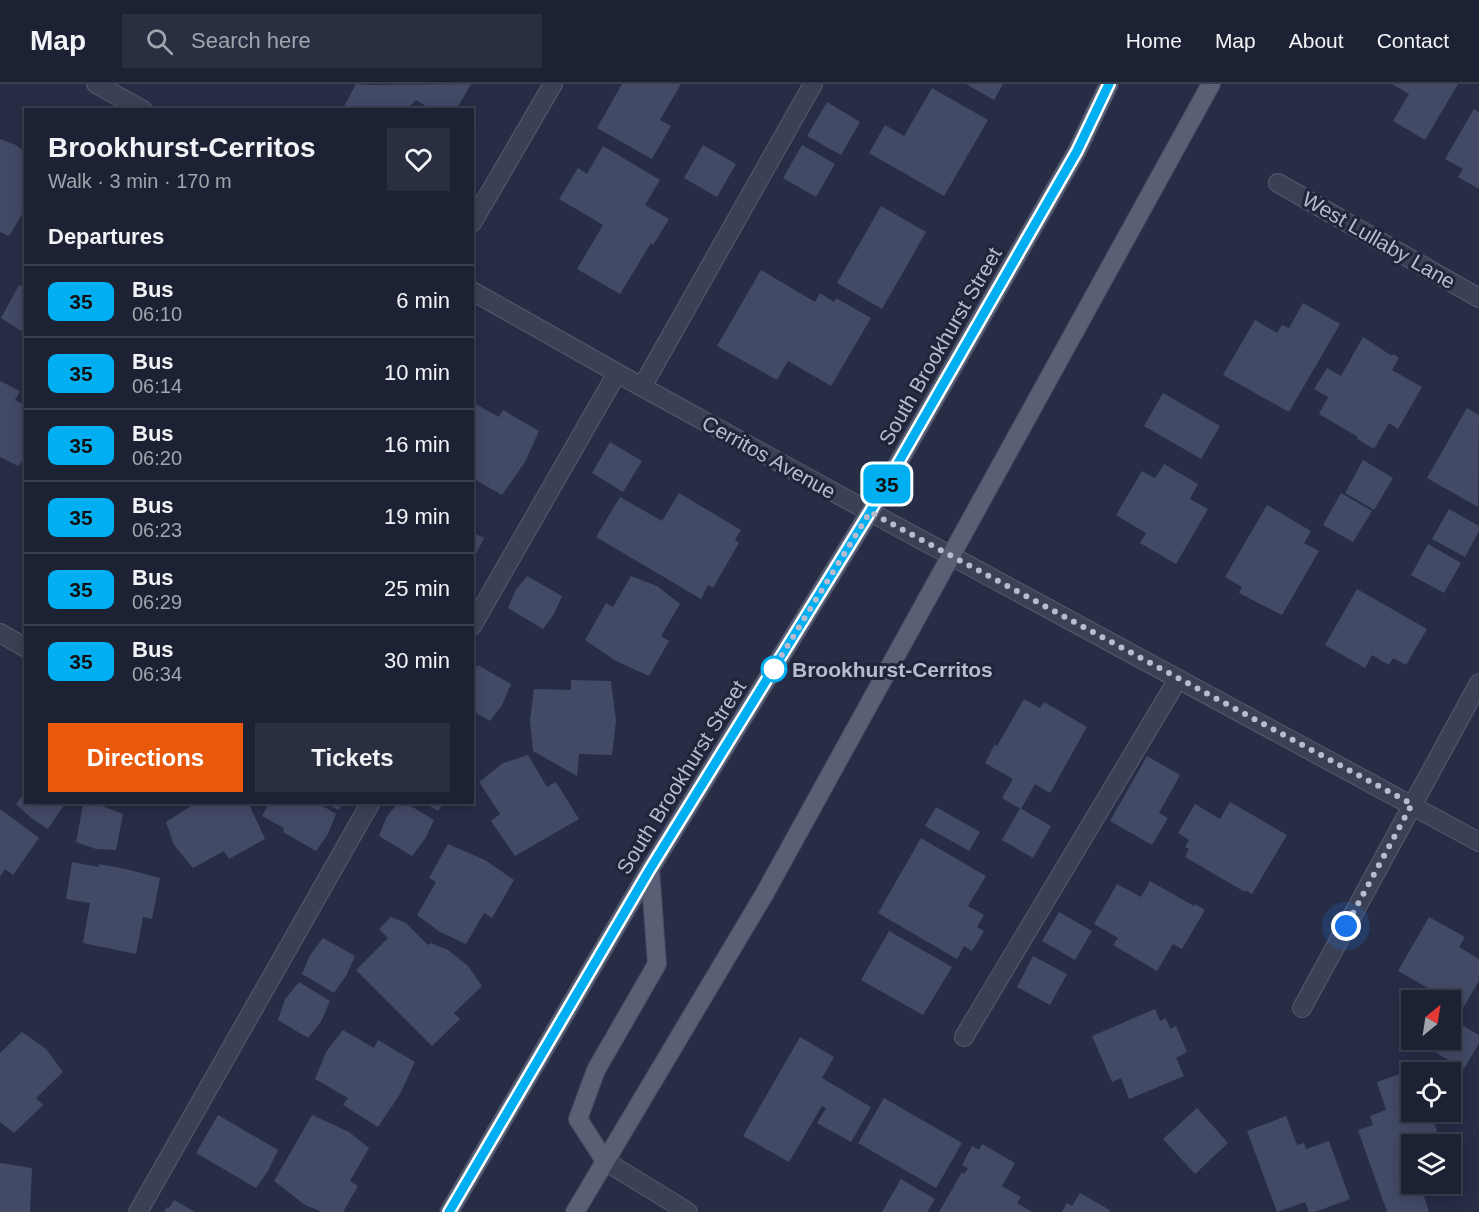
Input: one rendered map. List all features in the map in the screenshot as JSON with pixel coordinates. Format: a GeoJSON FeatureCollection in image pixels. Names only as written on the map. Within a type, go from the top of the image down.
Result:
{"type":"FeatureCollection","features":[{"type":"Feature","properties":{"kind":"main road","name":"South Brookhurst Street"},"geometry":{"type":"LineString","coordinates":[[449,1212],[650,869],[870,512],[1077,151],[1109,84]]}},
{"type":"Feature","properties":{"kind":"main road"},"geometry":{"type":"LineString","coordinates":[[575,1212],[765,893],[1211,84]]}},
{"type":"Feature","properties":{"kind":"main road"},"geometry":{"type":"LineString","coordinates":[[605,1161],[578,1119],[596,1070],[657,964],[650,869]]}},
{"type":"Feature","properties":{"kind":"street"},"geometry":{"type":"LineString","coordinates":[[96,84],[139,108]]}},
{"type":"Feature","properties":{"kind":"street"},"geometry":{"type":"LineString","coordinates":[[474,220],[553,84]]}},
{"type":"Feature","properties":{"kind":"street"},"geometry":{"type":"LineString","coordinates":[[642,387],[813,84]]}},
{"type":"Feature","properties":{"kind":"street","name":"West Lullaby Lane"},"geometry":{"type":"LineString","coordinates":[[1278,183],[1479,298]]}},
{"type":"Feature","properties":{"kind":"street","name":"Cerritos Avenue"},"geometry":{"type":"LineString","coordinates":[[474,292],[870,512],[1479,842]]}},
{"type":"Feature","properties":{"kind":"street"},"geometry":{"type":"LineString","coordinates":[[474,623],[617,373]]}},
{"type":"Feature","properties":{"kind":"street"},"geometry":{"type":"LineString","coordinates":[[0,633],[24,647]]}},
{"type":"Feature","properties":{"kind":"street"},"geometry":{"type":"LineString","coordinates":[[964,1037],[1178,679]]}},
{"type":"Feature","properties":{"kind":"street"},"geometry":{"type":"LineString","coordinates":[[1302,1008],[1479,683]]}},
{"type":"Feature","properties":{"kind":"street"},"geometry":{"type":"LineString","coordinates":[[138,1212],[371,804]]}},
{"type":"Feature","properties":{"kind":"street"},"geometry":{"type":"LineString","coordinates":[[605,1161],[688,1212]]}},
{"type":"Feature","properties":{"kind":"building"},"geometry":{"type":"Polygon","coordinates":[[[356,84],[471,84],[457,108],[429,108],[416,100],[408,108],[343,108],[356,84]]]}},
{"type":"Feature","properties":{"kind":"building"},"geometry":{"type":"Polygon","coordinates":[[[622,84],[681,84],[660,120],[671,126],[652,159],[597,128],[622,84]]]}},
{"type":"Feature","properties":{"kind":"building"},"geometry":{"type":"Polygon","coordinates":[[[966,84],[1003,84],[994,100],[966,84]]]}},
{"type":"Feature","properties":{"kind":"building"},"geometry":{"type":"Polygon","coordinates":[[[1392,84],[1458,84],[1425,140],[1393,121],[1409,94],[1392,84]]]}},
{"type":"Feature","properties":{"kind":"building"},"geometry":{"type":"Polygon","coordinates":[[[932,88],[988,120],[944,196],[869,153],[885,125],[904,136],[932,88]]]}},
{"type":"Feature","properties":{"kind":"building"},"geometry":{"type":"Polygon","coordinates":[[[827,102],[860,122],[841,155],[807,136],[827,102]]]}},
{"type":"Feature","properties":{"kind":"building"},"geometry":{"type":"Polygon","coordinates":[[[1474,109],[1479,112],[1479,189],[1458,177],[1463,169],[1445,159],[1474,109]]]}},
{"type":"Feature","properties":{"kind":"building"},"geometry":{"type":"Polygon","coordinates":[[[0,139],[16,145],[24,151],[24,211],[9,236],[0,232],[0,139]]]}},
{"type":"Feature","properties":{"kind":"building"},"geometry":{"type":"Polygon","coordinates":[[[703,145],[736,164],[717,197],[684,178],[703,145]]]}},
{"type":"Feature","properties":{"kind":"building"},"geometry":{"type":"Polygon","coordinates":[[[802,145],[835,164],[816,197],[783,178],[802,145]]]}},
{"type":"Feature","properties":{"kind":"building"},"geometry":{"type":"Polygon","coordinates":[[[603,146],[660,180],[645,205],[669,219],[653,245],[651,243],[620,294],[577,269],[603,225],[559,199],[578,168],[587,174],[603,146]]]}},
{"type":"Feature","properties":{"kind":"building"},"geometry":{"type":"Polygon","coordinates":[[[881,206],[926,232],[882,309],[837,283],[881,206]]]}},
{"type":"Feature","properties":{"kind":"building"},"geometry":{"type":"Polygon","coordinates":[[[761,270],[815,302],[820,293],[834,302],[836,298],[871,318],[831,386],[788,361],[777,380],[717,346],[761,270]]]}},
{"type":"Feature","properties":{"kind":"building"},"geometry":{"type":"Polygon","coordinates":[[[19,285],[24,287],[24,333],[1,318],[19,285]]]}},
{"type":"Feature","properties":{"kind":"building"},"geometry":{"type":"Polygon","coordinates":[[[1303,303],[1340,324],[1289,412],[1223,375],[1255,320],[1277,333],[1282,325],[1289,328],[1303,303]]]}},
{"type":"Feature","properties":{"kind":"building"},"geometry":{"type":"Polygon","coordinates":[[[1363,337],[1399,358],[1392,370],[1422,387],[1398,429],[1389,423],[1374,449],[1319,414],[1328,397],[1314,389],[1327,368],[1341,376],[1363,337]]]}},
{"type":"Feature","properties":{"kind":"building"},"geometry":{"type":"Polygon","coordinates":[[[0,381],[20,391],[15,400],[24,405],[24,459],[18,466],[0,457],[0,381]]]}},
{"type":"Feature","properties":{"kind":"building"},"geometry":{"type":"Polygon","coordinates":[[[1163,393],[1220,426],[1201,459],[1144,426],[1163,393]]]}},
{"type":"Feature","properties":{"kind":"building"},"geometry":{"type":"Polygon","coordinates":[[[474,403],[499,417],[503,410],[539,431],[525,462],[502,495],[474,479],[474,403]]]}},
{"type":"Feature","properties":{"kind":"building"},"geometry":{"type":"Polygon","coordinates":[[[1467,408],[1479,415],[1478,507],[1427,478],[1467,408]]]}},
{"type":"Feature","properties":{"kind":"building"},"geometry":{"type":"Polygon","coordinates":[[[610,442],[642,461],[623,492],[592,473],[610,442]]]}},
{"type":"Feature","properties":{"kind":"building"},"geometry":{"type":"Polygon","coordinates":[[[1363,460],[1393,478],[1374,510],[1345,493],[1363,460]]]}},
{"type":"Feature","properties":{"kind":"building"},"geometry":{"type":"Polygon","coordinates":[[[1164,464],[1198,484],[1190,499],[1208,509],[1176,564],[1140,543],[1146,533],[1116,515],[1142,471],[1155,478],[1164,464]]]}},
{"type":"Feature","properties":{"kind":"building"},"geometry":{"type":"Polygon","coordinates":[[[679,493],[741,530],[735,540],[739,543],[713,588],[708,585],[701,599],[596,537],[620,497],[662,521],[679,493]]]}},
{"type":"Feature","properties":{"kind":"building"},"geometry":{"type":"Polygon","coordinates":[[[1341,493],[1372,511],[1353,542],[1323,525],[1341,493]]]}},
{"type":"Feature","properties":{"kind":"building"},"geometry":{"type":"Polygon","coordinates":[[[1267,505],[1311,531],[1304,543],[1319,551],[1282,615],[1239,593],[1242,587],[1225,577],[1267,505]]]}},
{"type":"Feature","properties":{"kind":"building"},"geometry":{"type":"Polygon","coordinates":[[[1449,509],[1479,526],[1479,531],[1465,557],[1432,539],[1449,509]]]}},
{"type":"Feature","properties":{"kind":"building"},"geometry":{"type":"Polygon","coordinates":[[[474,533],[484,538],[474,558],[474,533]]]}},
{"type":"Feature","properties":{"kind":"building"},"geometry":{"type":"Polygon","coordinates":[[[1428,544],[1461,563],[1444,593],[1411,575],[1428,544]]]}},
{"type":"Feature","properties":{"kind":"building"},"geometry":{"type":"Polygon","coordinates":[[[527,576],[562,596],[554,614],[543,629],[508,608],[515,591],[527,576]]]}},
{"type":"Feature","properties":{"kind":"building"},"geometry":{"type":"Polygon","coordinates":[[[631,576],[657,586],[680,604],[661,636],[669,641],[649,676],[616,661],[585,640],[606,603],[613,607],[631,576]]]}},
{"type":"Feature","properties":{"kind":"building"},"geometry":{"type":"Polygon","coordinates":[[[1357,589],[1427,629],[1406,665],[1393,658],[1389,665],[1372,655],[1365,668],[1325,645],[1357,589]]]}},
{"type":"Feature","properties":{"kind":"building"},"geometry":{"type":"Polygon","coordinates":[[[478,665],[511,684],[502,705],[490,721],[474,712],[474,670],[478,665]]]}},
{"type":"Feature","properties":{"kind":"building"},"geometry":{"type":"Polygon","coordinates":[[[571,680],[611,681],[616,721],[612,755],[579,754],[577,776],[533,751],[530,720],[534,689],[571,690],[571,680]]]}},
{"type":"Feature","properties":{"kind":"building"},"geometry":{"type":"Polygon","coordinates":[[[1024,699],[1040,708],[1044,702],[1087,727],[1050,793],[1035,784],[1021,809],[1002,798],[1013,779],[985,763],[1024,699]]]}},
{"type":"Feature","properties":{"kind":"building"},"geometry":{"type":"Polygon","coordinates":[[[528,755],[547,787],[556,782],[579,819],[515,856],[491,821],[500,814],[479,782],[503,763],[528,755]]]}},
{"type":"Feature","properties":{"kind":"building"},"geometry":{"type":"Polygon","coordinates":[[[1147,756],[1180,775],[1159,813],[1168,818],[1152,845],[1110,821],[1147,756]]]}},
{"type":"Feature","properties":{"kind":"building"},"geometry":{"type":"Polygon","coordinates":[[[24,794],[24,804],[65,804],[48,829],[16,804],[24,794]]]}},
{"type":"Feature","properties":{"kind":"building"},"geometry":{"type":"Polygon","coordinates":[[[1230,802],[1287,835],[1252,894],[1185,857],[1189,849],[1185,847],[1189,840],[1178,833],[1195,804],[1220,819],[1230,802]]]}},
{"type":"Feature","properties":{"kind":"building"},"geometry":{"type":"Polygon","coordinates":[[[194,804],[249,804],[265,839],[229,859],[224,851],[193,868],[174,845],[166,822],[194,804]]]}},
{"type":"Feature","properties":{"kind":"building"},"geometry":{"type":"Polygon","coordinates":[[[269,804],[319,804],[336,814],[328,834],[316,851],[283,832],[284,828],[262,816],[269,804]]]}},
{"type":"Feature","properties":{"kind":"building"},"geometry":{"type":"Polygon","coordinates":[[[328,804],[342,804],[338,810],[328,804]]]}},
{"type":"Feature","properties":{"kind":"building"},"geometry":{"type":"Polygon","coordinates":[[[397,804],[407,804],[434,820],[425,839],[412,856],[379,836],[387,816],[397,804]]]}},
{"type":"Feature","properties":{"kind":"building"},"geometry":{"type":"Polygon","coordinates":[[[426,804],[443,804],[438,811],[426,804]]]}},
{"type":"Feature","properties":{"kind":"building"},"geometry":{"type":"Polygon","coordinates":[[[83,805],[102,806],[123,814],[116,850],[96,849],[76,842],[83,805]]]}},
{"type":"Feature","properties":{"kind":"building"},"geometry":{"type":"Polygon","coordinates":[[[936,807],[980,832],[969,851],[925,826],[936,807]]]}},
{"type":"Feature","properties":{"kind":"building"},"geometry":{"type":"Polygon","coordinates":[[[1020,808],[1051,826],[1033,858],[1002,840],[1020,808]]]}},
{"type":"Feature","properties":{"kind":"building"},"geometry":{"type":"Polygon","coordinates":[[[0,809],[39,838],[13,875],[5,869],[0,877],[0,809]]]}},
{"type":"Feature","properties":{"kind":"building"},"geometry":{"type":"Polygon","coordinates":[[[921,838],[986,876],[968,906],[984,915],[977,927],[984,931],[972,951],[964,946],[957,959],[878,913],[921,838]]]}},
{"type":"Feature","properties":{"kind":"building"},"geometry":{"type":"Polygon","coordinates":[[[448,844],[485,860],[514,880],[492,918],[484,913],[466,944],[440,932],[417,915],[436,882],[429,878],[448,844]]]}},
{"type":"Feature","properties":{"kind":"building"},"geometry":{"type":"Polygon","coordinates":[[[72,862],[99,867],[99,864],[160,878],[152,919],[143,917],[136,954],[83,943],[90,903],[66,899],[72,862]]]}},
{"type":"Feature","properties":{"kind":"building"},"geometry":{"type":"Polygon","coordinates":[[[1150,881],[1205,910],[1182,949],[1173,944],[1157,971],[1113,945],[1118,938],[1094,924],[1117,884],[1141,897],[1150,881]]]}},
{"type":"Feature","properties":{"kind":"building"},"geometry":{"type":"Polygon","coordinates":[[[1059,912],[1092,931],[1075,960],[1042,941],[1059,912]]]}},
{"type":"Feature","properties":{"kind":"building"},"geometry":{"type":"Polygon","coordinates":[[[391,917],[406,923],[428,945],[431,943],[448,950],[468,966],[482,986],[454,1013],[460,1019],[432,1046],[356,970],[388,938],[379,929],[391,917]]]}},
{"type":"Feature","properties":{"kind":"building"},"geometry":{"type":"Polygon","coordinates":[[[1429,917],[1465,937],[1459,947],[1479,959],[1479,981],[1463,1008],[1461,1007],[1461,990],[1431,990],[1398,971],[1429,917]]]}},
{"type":"Feature","properties":{"kind":"building"},"geometry":{"type":"Polygon","coordinates":[[[889,931],[952,967],[923,1015],[861,980],[889,931]]]}},
{"type":"Feature","properties":{"kind":"building"},"geometry":{"type":"Polygon","coordinates":[[[323,938],[355,956],[346,976],[334,993],[302,974],[310,955],[323,938]]]}},
{"type":"Feature","properties":{"kind":"building"},"geometry":{"type":"Polygon","coordinates":[[[1033,956],[1067,974],[1050,1005],[1017,987],[1033,956]]]}},
{"type":"Feature","properties":{"kind":"building"},"geometry":{"type":"Polygon","coordinates":[[[299,982],[330,1001],[321,1022],[308,1038],[278,1020],[285,999],[299,982]]]}},
{"type":"Feature","properties":{"kind":"building"},"geometry":{"type":"Polygon","coordinates":[[[1155,1009],[1160,1021],[1166,1018],[1170,1029],[1176,1026],[1187,1052],[1176,1058],[1184,1076],[1129,1099],[1121,1078],[1112,1082],[1092,1036],[1155,1009]]]}},
{"type":"Feature","properties":{"kind":"building"},"geometry":{"type":"Polygon","coordinates":[[[1461,1025],[1479,1035],[1479,1043],[1464,1069],[1461,1067],[1461,1062],[1452,1062],[1431,1050],[1461,1050],[1461,1025]]]}},
{"type":"Feature","properties":{"kind":"building"},"geometry":{"type":"Polygon","coordinates":[[[343,1030],[374,1048],[378,1040],[415,1062],[400,1094],[378,1127],[343,1105],[348,1098],[315,1079],[326,1052],[343,1030]]]}},
{"type":"Feature","properties":{"kind":"building"},"geometry":{"type":"Polygon","coordinates":[[[22,1032],[46,1049],[63,1072],[36,1098],[43,1105],[14,1133],[0,1122],[0,1053],[22,1032]]]}},
{"type":"Feature","properties":{"kind":"building"},"geometry":{"type":"Polygon","coordinates":[[[800,1037],[834,1057],[822,1078],[871,1107],[851,1142],[817,1123],[826,1108],[822,1106],[789,1162],[743,1136],[800,1037]]]}},
{"type":"Feature","properties":{"kind":"building"},"geometry":{"type":"Polygon","coordinates":[[[1401,1074],[1401,1122],[1434,1122],[1438,1134],[1401,1134],[1401,1194],[1423,1194],[1429,1212],[1387,1212],[1358,1130],[1373,1125],[1370,1116],[1386,1110],[1377,1082],[1401,1074]]]}},
{"type":"Feature","properties":{"kind":"building"},"geometry":{"type":"Polygon","coordinates":[[[884,1098],[962,1143],[936,1188],[858,1143],[884,1098]]]}},
{"type":"Feature","properties":{"kind":"building"},"geometry":{"type":"Polygon","coordinates":[[[1197,1108],[1228,1143],[1195,1174],[1163,1139],[1197,1108]]]}},
{"type":"Feature","properties":{"kind":"building"},"geometry":{"type":"Polygon","coordinates":[[[218,1115],[278,1150],[268,1171],[256,1188],[196,1153],[218,1115]]]}},
{"type":"Feature","properties":{"kind":"building"},"geometry":{"type":"Polygon","coordinates":[[[312,1115],[349,1132],[369,1148],[350,1181],[358,1186],[343,1212],[322,1212],[305,1205],[274,1181],[312,1115]]]}},
{"type":"Feature","properties":{"kind":"building"},"geometry":{"type":"Polygon","coordinates":[[[1286,1116],[1297,1145],[1304,1143],[1306,1149],[1329,1141],[1350,1199],[1315,1212],[1309,1212],[1305,1202],[1277,1212],[1247,1131],[1286,1116]]]}},
{"type":"Feature","properties":{"kind":"building"},"geometry":{"type":"Polygon","coordinates":[[[982,1144],[1015,1163],[1002,1186],[1021,1197],[1017,1203],[1032,1212],[939,1212],[962,1172],[964,1174],[968,1168],[962,1165],[972,1146],[979,1150],[982,1144]]]}},
{"type":"Feature","properties":{"kind":"building"},"geometry":{"type":"Polygon","coordinates":[[[0,1163],[32,1168],[30,1212],[0,1212],[0,1163]]]}},
{"type":"Feature","properties":{"kind":"building"},"geometry":{"type":"Polygon","coordinates":[[[901,1179],[935,1199],[927,1212],[882,1212],[901,1179]]]}},
{"type":"Feature","properties":{"kind":"building"},"geometry":{"type":"Polygon","coordinates":[[[1080,1193],[1110,1210],[1109,1212],[1062,1212],[1067,1203],[1072,1206],[1080,1193]]]}},
{"type":"Feature","properties":{"kind":"building"},"geometry":{"type":"Polygon","coordinates":[[[174,1200],[195,1212],[164,1212],[174,1200]]]}},
{"type":"Feature","properties":{"kind":"bus line","name":"35"},"geometry":{"type":"LineString","coordinates":[[449,1212],[650,869],[870,512],[1077,151],[1109,84]]}},
{"type":"Feature","properties":{"kind":"place","name":"Brookhurst-Cerritos"},"geometry":{"type":"Point","coordinates":[774,669]}},
{"type":"Feature","properties":{"kind":"route"},"geometry":{"type":"LineString","coordinates":[[774,669],[772,671],[870,512],[1412,804],[1346,926]]}}]}
